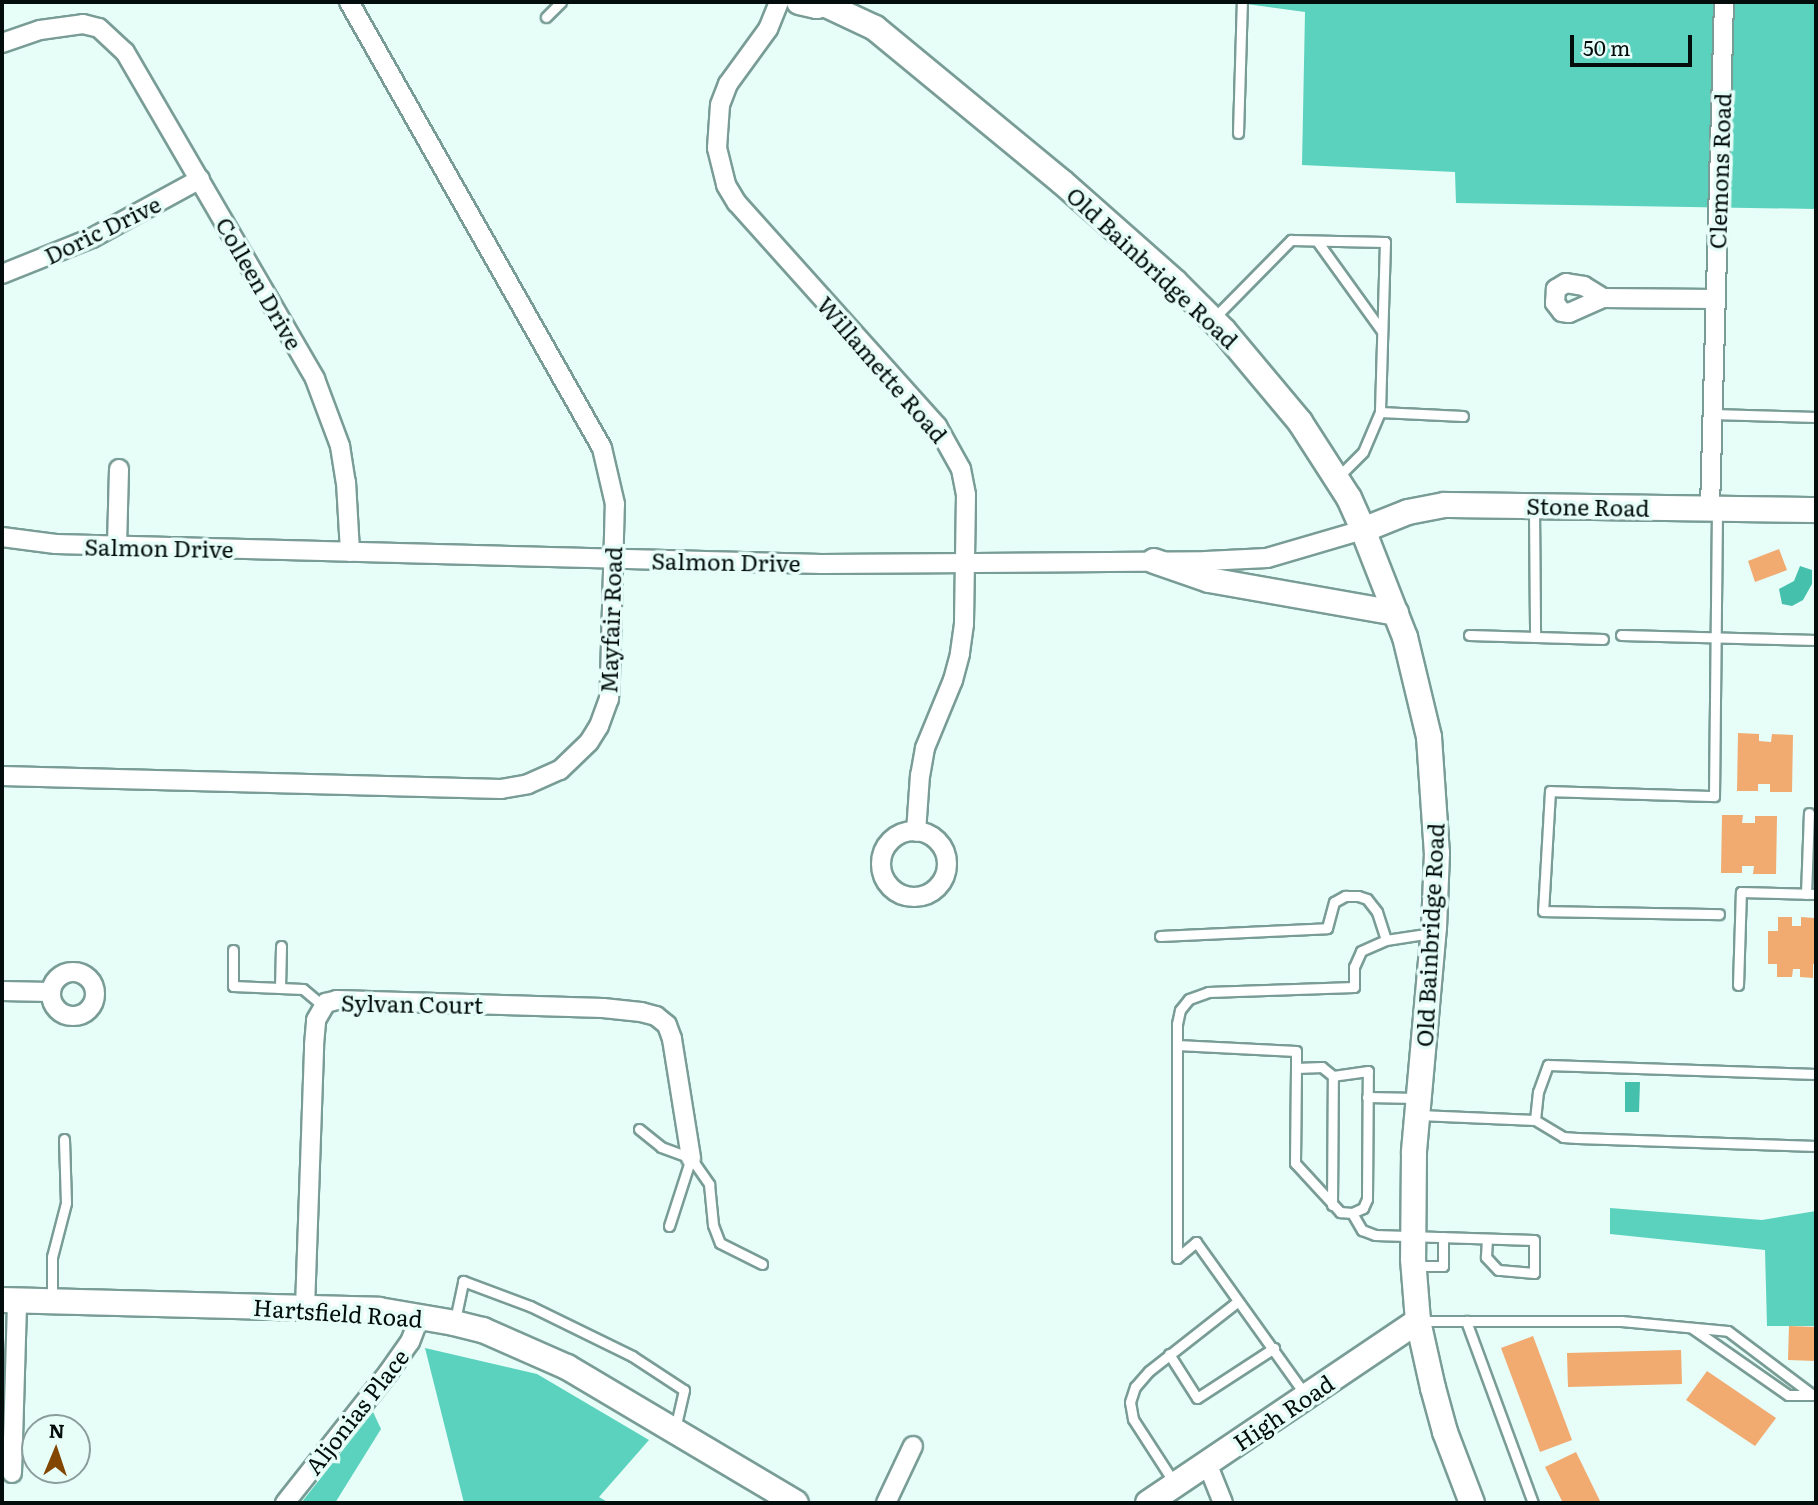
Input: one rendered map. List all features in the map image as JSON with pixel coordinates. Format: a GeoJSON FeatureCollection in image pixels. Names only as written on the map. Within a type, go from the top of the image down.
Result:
{"type":"FeatureCollection","features":[{"type":"Feature","properties":{"kind":"main road","name":"Old Bainbridge Road"},"geometry":{"type":"LineString","coordinates":[[857,2],[874,28]]}},
{"type":"Feature","properties":{"kind":"main road","name":"Old Bainbridge Road"},"geometry":{"type":"LineString","coordinates":[[817,3],[874,28],[1112,225],[1213,319],[1292,411],[1337,478],[1363,530],[1396,613],[1418,682],[1429,737],[1437,853],[1434,933],[1418,1107],[1412,1236],[1418,1321],[1445,1432],[1472,1503]]}},
{"type":"Feature","properties":{"kind":"main road","name":"Stone Road"},"geometry":{"type":"LineString","coordinates":[[1363,530],[1408,512],[1444,505],[1816,510]]}},
{"type":"Feature","properties":{"kind":"main road"},"geometry":{"type":"LineString","coordinates":[[1154,561],[1209,580],[1396,613]]}},
{"type":"Feature","properties":{"kind":"main road","name":"Hartsfield Road"},"geometry":{"type":"LineString","coordinates":[[9,1300],[379,1310],[454,1322],[495,1335],[567,1367],[796,1503]]}},
{"type":"Feature","properties":{"kind":"main road","name":"High Road"},"geometry":{"type":"LineString","coordinates":[[1148,1503],[1418,1321]]}},
{"type":"Feature","properties":{"kind":"street","name":"Mayfair Road"},"geometry":{"type":"LineString","coordinates":[[2,776],[501,789],[528,784],[552,774],[573,760],[589,743],[604,713],[610,679],[615,504],[612,480],[596,436],[349,2]]}},
{"type":"Feature","properties":{"kind":"street","name":"Willamette Road"},"geometry":{"type":"LineString","coordinates":[[779,2],[768,29],[728,84],[720,105],[717,148],[726,185],[737,203],[937,426],[953,450],[967,495],[960,654],[953,680],[925,748],[919,775],[916,832]]}},
{"type":"Feature","properties":{"kind":"street","name":"Clemons Road"},"geometry":{"type":"LineString","coordinates":[[1714,508],[1712,414],[1724,2]]}},
{"type":"Feature","properties":{"kind":"street","name":"Willamette Road"},"geometry":{"type":"LineString","coordinates":[[768,29],[792,12],[817,3]]}},
{"type":"Feature","properties":{"kind":"street","name":"Colleen Drive"},"geometry":{"type":"LineString","coordinates":[[2,43],[63,25],[83,24],[99,28],[125,52],[315,379],[330,412],[346,482],[349,552]]}},
{"type":"Feature","properties":{"kind":"street","name":"Doric Drive"},"geometry":{"type":"LineString","coordinates":[[2,274],[92,238],[200,179]]}},
{"type":"Feature","properties":{"kind":"street"},"geometry":{"type":"LineString","coordinates":[[1604,298],[1716,299]]}},
{"type":"Feature","properties":{"kind":"street"},"geometry":{"type":"LineString","coordinates":[[117,546],[119,469]]}},
{"type":"Feature","properties":{"kind":"street","name":"Salmon Drive"},"geometry":{"type":"LineString","coordinates":[[2,537],[45,544],[822,564],[1268,558],[1363,530]]}},
{"type":"Feature","properties":{"kind":"street"},"geometry":{"type":"LineString","coordinates":[[2,990],[51,992]]}},
{"type":"Feature","properties":{"kind":"street","name":"Sylvan Court"},"geometry":{"type":"LineString","coordinates":[[305,1308],[316,1020],[323,1006],[337,1000],[603,1008],[656,1016],[667,1025],[671,1039],[691,1158]]}},
{"type":"Feature","properties":{"kind":"street"},"geometry":{"type":"LineString","coordinates":[[9,1300],[12,1473]]}},
{"type":"Feature","properties":{"kind":"street","name":"Aljonias Place"},"geometry":{"type":"LineString","coordinates":[[285,1503],[388,1373],[410,1342],[420,1316]]}},
{"type":"Feature","properties":{"kind":"street"},"geometry":{"type":"LineString","coordinates":[[886,1503],[913,1446]]}},
{"type":"Feature","properties":{"kind":"street"},"geometry":{"type":"LineString","coordinates":[[1206,1463],[1223,1503]]}},
{"type":"Feature","properties":{"kind":"lane"},"geometry":{"type":"LineString","coordinates":[[546,17],[561,2]]}},
{"type":"Feature","properties":{"kind":"lane"},"geometry":{"type":"LineString","coordinates":[[1238,133],[1242,2]]}},
{"type":"Feature","properties":{"kind":"lane"},"geometry":{"type":"LineString","coordinates":[[1213,319],[1291,240],[1385,242],[1380,412],[1363,452],[1337,478]]}},
{"type":"Feature","properties":{"kind":"lane"},"geometry":{"type":"LineString","coordinates":[[1317,241],[1382,331]]}},
{"type":"Feature","properties":{"kind":"lane"},"geometry":{"type":"LineString","coordinates":[[1380,412],[1463,416]]}},
{"type":"Feature","properties":{"kind":"lane"},"geometry":{"type":"LineString","coordinates":[[1712,414],[1816,416]]}},
{"type":"Feature","properties":{"kind":"lane"},"geometry":{"type":"LineString","coordinates":[[1534,505],[1535,637]]}},
{"type":"Feature","properties":{"kind":"lane"},"geometry":{"type":"LineString","coordinates":[[1714,508],[1714,796],[1550,790],[1543,911],[1719,914]]}},
{"type":"Feature","properties":{"kind":"lane"},"geometry":{"type":"LineString","coordinates":[[1469,635],[1603,639]]}},
{"type":"Feature","properties":{"kind":"lane"},"geometry":{"type":"LineString","coordinates":[[1621,635],[1816,640]]}},
{"type":"Feature","properties":{"kind":"lane"},"geometry":{"type":"LineString","coordinates":[[1738,985],[1741,892],[1811,894],[1809,813]]}},
{"type":"Feature","properties":{"kind":"lane"},"geometry":{"type":"LineString","coordinates":[[1160,936],[1327,928],[1334,902],[1345,896],[1358,896],[1367,899],[1377,912],[1386,940]]}},
{"type":"Feature","properties":{"kind":"lane"},"geometry":{"type":"LineString","coordinates":[[1307,1396],[1196,1242],[1177,1258],[1177,1045],[1180,1010],[1189,999],[1208,992],[1354,987],[1354,967],[1361,951],[1386,940],[1434,933]]}},
{"type":"Feature","properties":{"kind":"lane"},"geometry":{"type":"LineString","coordinates":[[280,988],[281,946]]}},
{"type":"Feature","properties":{"kind":"lane"},"geometry":{"type":"LineString","coordinates":[[233,950],[233,986],[303,989],[323,1006]]}},
{"type":"Feature","properties":{"kind":"lane"},"geometry":{"type":"LineString","coordinates":[[1177,1045],[1296,1051],[1295,1163],[1332,1205],[1340,1212],[1352,1213],[1363,1208],[1367,1199],[1368,1071],[1333,1076],[1322,1067],[1296,1068]]}},
{"type":"Feature","properties":{"kind":"lane"},"geometry":{"type":"LineString","coordinates":[[1535,1120],[1538,1092],[1548,1065],[1816,1074]]}},
{"type":"Feature","properties":{"kind":"lane"},"geometry":{"type":"LineString","coordinates":[[1332,1205],[1333,1076]]}},
{"type":"Feature","properties":{"kind":"lane"},"geometry":{"type":"LineString","coordinates":[[1367,1097],[1418,1107],[1535,1120],[1563,1137],[1816,1146]]}},
{"type":"Feature","properties":{"kind":"lane"},"geometry":{"type":"LineString","coordinates":[[639,1129],[661,1147],[691,1158],[709,1184],[713,1225],[720,1243],[762,1264]]}},
{"type":"Feature","properties":{"kind":"lane"},"geometry":{"type":"LineString","coordinates":[[52,1301],[52,1257],[66,1203],[64,1139]]}},
{"type":"Feature","properties":{"kind":"lane"},"geometry":{"type":"LineString","coordinates":[[669,1226],[691,1158]]}},
{"type":"Feature","properties":{"kind":"lane"},"geometry":{"type":"LineString","coordinates":[[1352,1213],[1362,1230],[1375,1235],[1534,1240],[1534,1273],[1498,1270],[1486,1257],[1487,1239]]}},
{"type":"Feature","properties":{"kind":"lane"},"geometry":{"type":"LineString","coordinates":[[1414,1266],[1443,1266],[1443,1237]]}},
{"type":"Feature","properties":{"kind":"lane"},"geometry":{"type":"LineString","coordinates":[[454,1322],[463,1281],[530,1306],[632,1356],[684,1390],[674,1429]]}},
{"type":"Feature","properties":{"kind":"lane"},"geometry":{"type":"LineString","coordinates":[[1175,1485],[1133,1419],[1130,1402],[1135,1387],[1169,1354],[1237,1302]]}},
{"type":"Feature","properties":{"kind":"lane"},"geometry":{"type":"LineString","coordinates":[[1418,1321],[1621,1321],[1728,1331],[1815,1395]]}},
{"type":"Feature","properties":{"kind":"lane"},"geometry":{"type":"LineString","coordinates":[[1466,1321],[1533,1503]]}},
{"type":"Feature","properties":{"kind":"lane"},"geometry":{"type":"LineString","coordinates":[[1691,1328],[1788,1395],[1815,1395]]}},
{"type":"Feature","properties":{"kind":"lane"},"geometry":{"type":"LineString","coordinates":[[1169,1354],[1197,1398],[1273,1348]]}},
{"type":"Feature","properties":{"kind":"shaded area"},"geometry":{"type":"Polygon","coordinates":[[[1232,2],[1816,2],[1816,209],[1456,203],[1455,172],[1302,165],[1305,12],[1232,2]]]}},
{"type":"Feature","properties":{"kind":"shaded area"},"geometry":{"type":"Polygon","coordinates":[[[1800,566],[1812,570],[1812,584],[1803,600],[1792,606],[1782,604],[1779,589],[1794,581],[1800,566]]]}},
{"type":"Feature","properties":{"kind":"shaded area"},"geometry":{"type":"Polygon","coordinates":[[[1625,1082],[1640,1082],[1639,1112],[1625,1112],[1625,1082]]]}},
{"type":"Feature","properties":{"kind":"shaded area"},"geometry":{"type":"Polygon","coordinates":[[[1610,1208],[1762,1220],[1816,1211],[1816,1326],[1767,1326],[1765,1250],[1610,1234],[1610,1208]]]}},
{"type":"Feature","properties":{"kind":"shaded area"},"geometry":{"type":"Polygon","coordinates":[[[425,1348],[537,1374],[649,1440],[599,1497],[609,1503],[464,1503],[425,1348]]]}},
{"type":"Feature","properties":{"kind":"shaded area"},"geometry":{"type":"Polygon","coordinates":[[[373,1412],[381,1429],[335,1503],[301,1503],[373,1412]]]}},
{"type":"Feature","properties":{"kind":"building"},"geometry":{"type":"Polygon","coordinates":[[[1779,549],[1787,570],[1755,582],[1748,561],[1779,549]]]}},
{"type":"Feature","properties":{"kind":"building"},"geometry":{"type":"Polygon","coordinates":[[[1738,733],[1759,734],[1759,741],[1771,742],[1772,734],[1793,735],[1792,792],[1770,792],[1770,784],[1758,784],[1758,791],[1737,791],[1738,733]]]}},
{"type":"Feature","properties":{"kind":"building"},"geometry":{"type":"Polygon","coordinates":[[[1722,815],[1743,815],[1742,823],[1755,823],[1755,816],[1777,816],[1776,874],[1753,874],[1754,866],[1742,866],[1742,873],[1721,873],[1722,815]]]}},
{"type":"Feature","properties":{"kind":"building"},"geometry":{"type":"Polygon","coordinates":[[[1778,917],[1792,917],[1792,926],[1801,926],[1801,917],[1814,918],[1816,964],[1813,964],[1813,978],[1800,977],[1800,969],[1793,969],[1792,977],[1777,977],[1777,964],[1768,964],[1768,931],[1778,931],[1778,917]]]}},
{"type":"Feature","properties":{"kind":"building"},"geometry":{"type":"Polygon","coordinates":[[[1789,1326],[1816,1327],[1816,1361],[1788,1360],[1789,1326]]]}},
{"type":"Feature","properties":{"kind":"building"},"geometry":{"type":"Polygon","coordinates":[[[1533,1336],[1572,1440],[1540,1452],[1501,1348],[1533,1336]]]}},
{"type":"Feature","properties":{"kind":"building"},"geometry":{"type":"Polygon","coordinates":[[[1681,1350],[1682,1384],[1568,1387],[1567,1353],[1681,1350]]]}},
{"type":"Feature","properties":{"kind":"building"},"geometry":{"type":"Polygon","coordinates":[[[1707,1371],[1776,1418],[1755,1446],[1686,1400],[1707,1371]]]}},
{"type":"Feature","properties":{"kind":"building"},"geometry":{"type":"Polygon","coordinates":[[[1576,1452],[1601,1503],[1563,1503],[1545,1467],[1576,1452]]]}}]}
